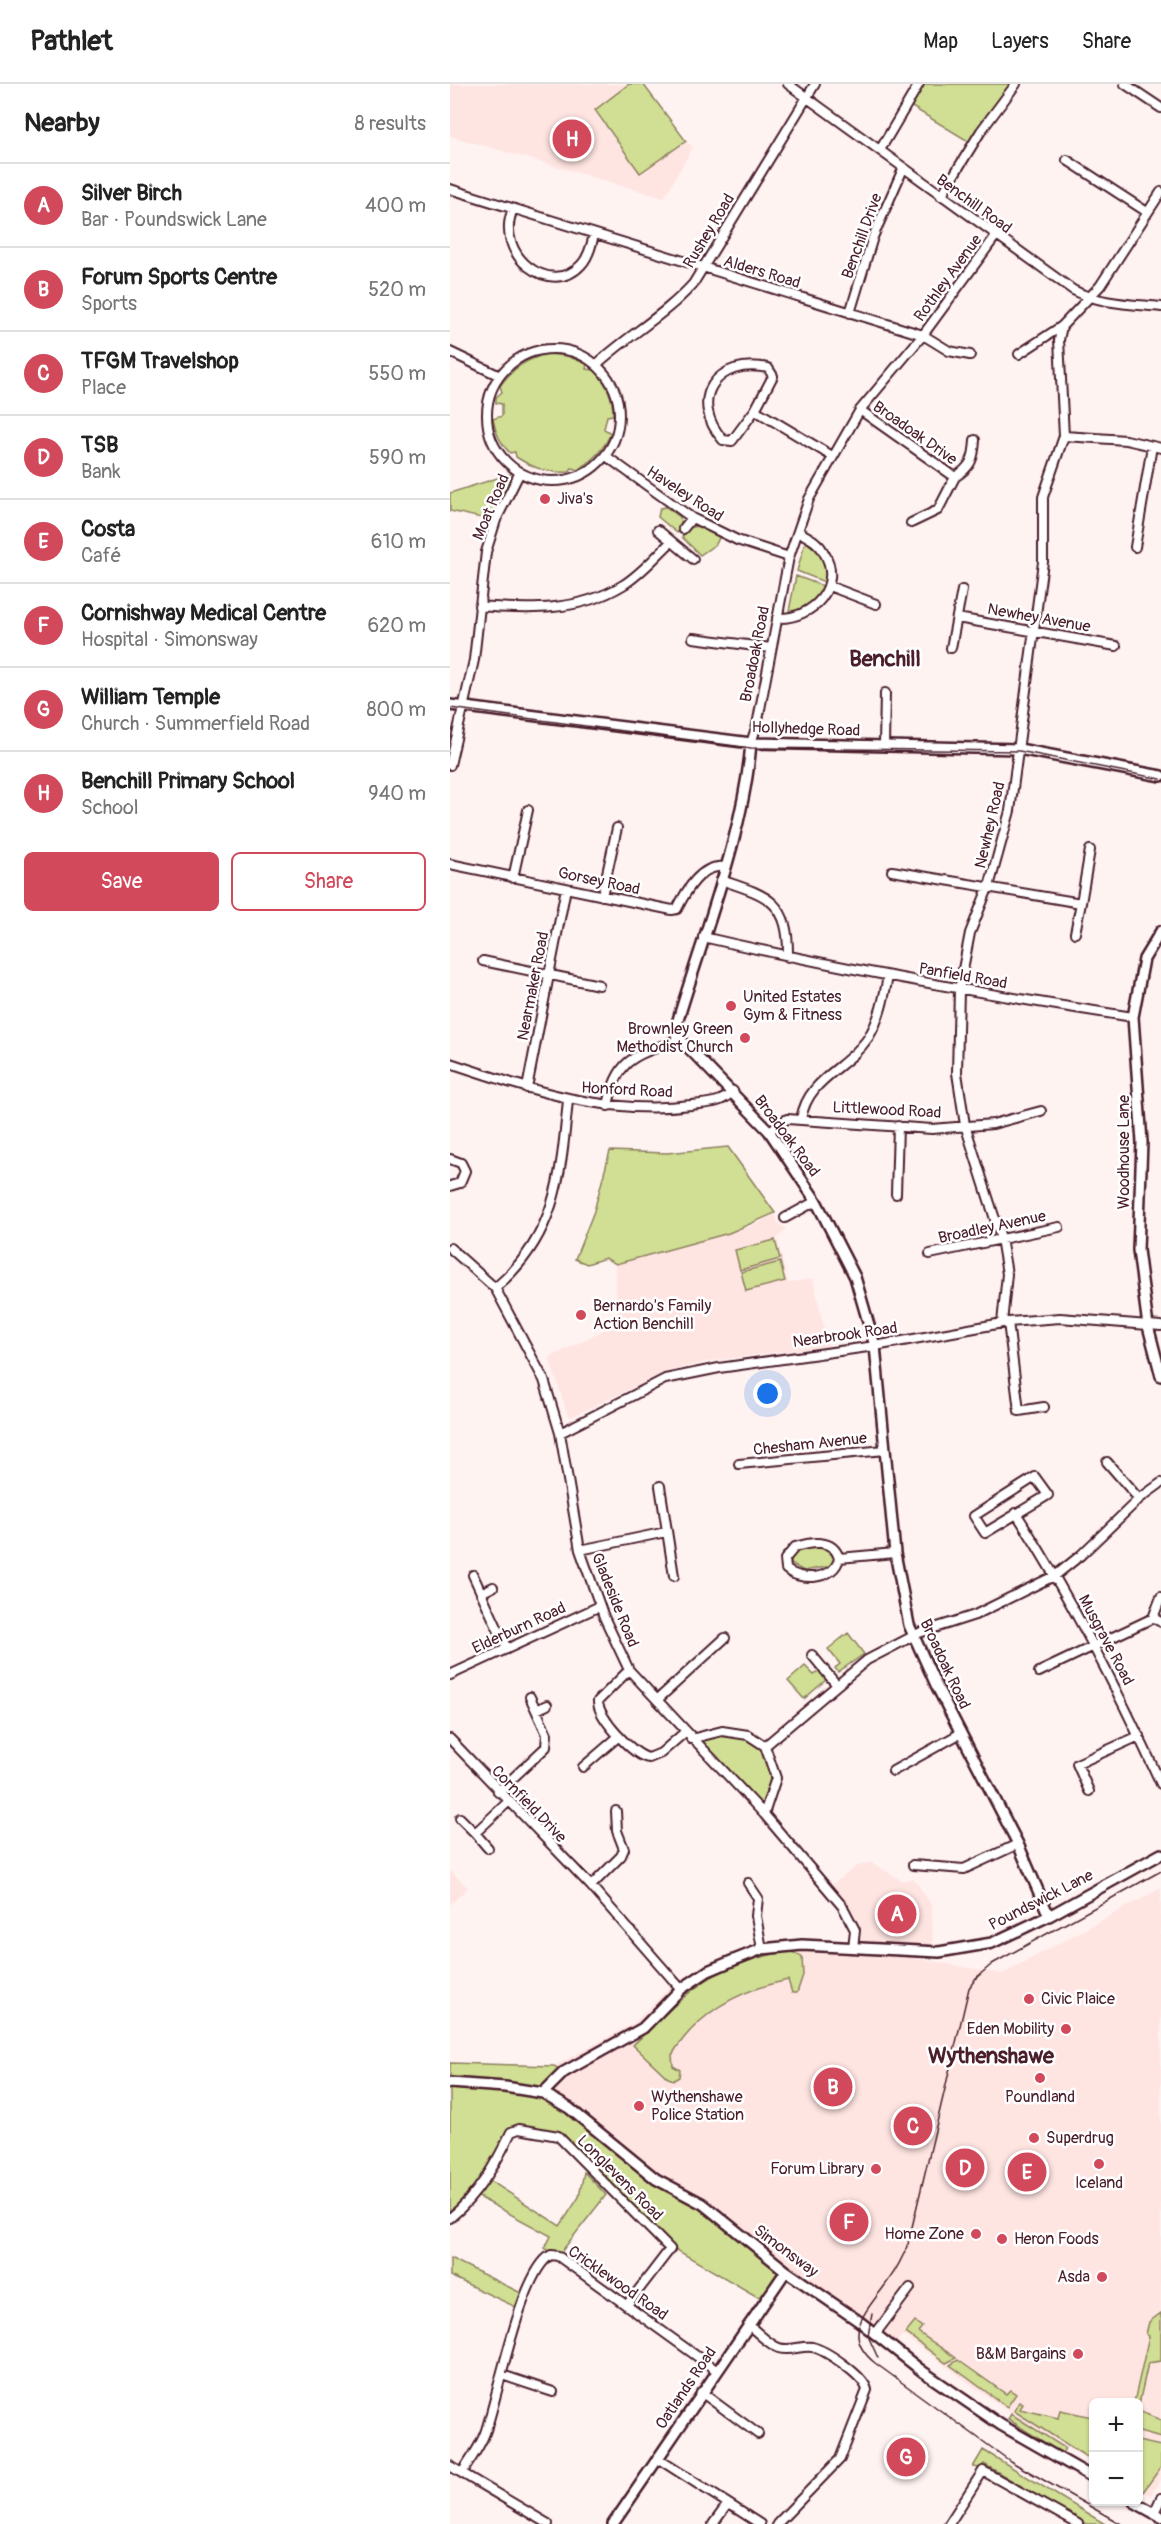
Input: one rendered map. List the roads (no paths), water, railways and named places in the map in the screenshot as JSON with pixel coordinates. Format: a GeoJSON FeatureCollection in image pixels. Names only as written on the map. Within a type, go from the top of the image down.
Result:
{"type":"FeatureCollection","features":[{"type":"Feature","properties":{"kind":"street","name":"Benchill Road"},"geometry":{"type":"LineString","coordinates":[[788,84],[1058,281],[1088,297],[1161,307]]}},
{"type":"Feature","properties":{"kind":"street","name":"Rushey Road"},"geometry":{"type":"LineString","coordinates":[[596,365],[632,334],[673,306],[702,268],[815,84]]}},
{"type":"Feature","properties":{"kind":"street"},"geometry":{"type":"LineString","coordinates":[[880,150],[919,84]]}},
{"type":"Feature","properties":{"kind":"street"},"geometry":{"type":"LineString","coordinates":[[941,196],[981,131],[1016,84]]}},
{"type":"Feature","properties":{"kind":"street"},"geometry":{"type":"LineString","coordinates":[[1125,84],[1161,108]]}},
{"type":"Feature","properties":{"kind":"street"},"geometry":{"type":"LineString","coordinates":[[1067,160],[1147,212]]}},
{"type":"Feature","properties":{"kind":"street","name":"Benchill Drive"},"geometry":{"type":"LineString","coordinates":[[850,313],[873,237],[903,168]]}},
{"type":"Feature","properties":{"kind":"street","name":"Alders Road"},"geometry":{"type":"LineString","coordinates":[[450,189],[923,335],[949,351],[970,355]]}},
{"type":"Feature","properties":{"kind":"street"},"geometry":{"type":"LineString","coordinates":[[1019,354],[1062,326],[1100,286],[1161,192]]}},
{"type":"Feature","properties":{"kind":"street"},"geometry":{"type":"LineString","coordinates":[[513,209],[507,230],[509,242],[514,254],[538,272],[555,276],[581,266],[588,254],[594,234]]}},
{"type":"Feature","properties":{"kind":"street","name":"Rothley Avenue"},"geometry":{"type":"LineString","coordinates":[[923,335],[995,237]]}},
{"type":"Feature","properties":{"kind":"street","name":"Newhey Road"},"geometry":{"type":"LineString","coordinates":[[1044,1407],[1019,1411],[1005,1322],[1007,1274],[1001,1238],[965,1125],[957,1073],[959,990],[970,933],[988,886],[1010,811],[1036,630],[1043,562],[1043,497],[1064,436],[1059,340],[1062,326]]}},
{"type":"Feature","properties":{"kind":"street","name":"Broadoak Road"},"geometry":{"type":"LineString","coordinates":[[923,335],[860,410],[809,499],[789,557],[751,743],[745,786],[721,880],[676,1027],[679,1040],[733,1091],[769,1131],[816,1201],[855,1277],[875,1346],[895,1553],[913,1636],[1018,1844],[1049,1916]]}},
{"type":"Feature","properties":{"kind":"street"},"geometry":{"type":"LineString","coordinates":[[544,350],[575,353],[596,365],[612,386],[619,410],[614,441],[606,456],[588,472],[559,481],[546,481],[520,472],[499,453],[491,435],[489,401],[498,375],[513,361],[544,350]]}},
{"type":"Feature","properties":{"kind":"street"},"geometry":{"type":"LineString","coordinates":[[450,352],[498,375]]}},
{"type":"Feature","properties":{"kind":"street"},"geometry":{"type":"LineString","coordinates":[[752,365],[768,368],[773,376],[755,410],[736,438],[732,441],[723,440],[714,430],[708,414],[708,393],[718,378],[733,367],[752,365]]}},
{"type":"Feature","properties":{"kind":"street"},"geometry":{"type":"LineString","coordinates":[[755,410],[832,456]]}},
{"type":"Feature","properties":{"kind":"street","name":"Broadoak Drive"},"geometry":{"type":"LineString","coordinates":[[860,410],[955,477]]}},
{"type":"Feature","properties":{"kind":"street"},"geometry":{"type":"LineString","coordinates":[[1064,436],[1126,440],[1157,447],[1136,547]]}},
{"type":"Feature","properties":{"kind":"street","name":"Broadoak Drive"},"geometry":{"type":"LineString","coordinates":[[911,523],[938,510],[955,477],[968,469],[974,457],[975,440]]}},
{"type":"Feature","properties":{"kind":"street","name":"Haveley Road"},"geometry":{"type":"LineString","coordinates":[[606,456],[692,518],[737,540],[789,557]]}},
{"type":"Feature","properties":{"kind":"street","name":"Moat Road"},"geometry":{"type":"LineString","coordinates":[[450,765],[474,660],[486,552],[491,535],[520,472]]}},
{"type":"Feature","properties":{"kind":"street"},"geometry":{"type":"LineString","coordinates":[[683,529],[692,518]]}},
{"type":"Feature","properties":{"kind":"street"},"geometry":{"type":"LineString","coordinates":[[658,530],[693,559]]}},
{"type":"Feature","properties":{"kind":"street"},"geometry":{"type":"LineString","coordinates":[[777,618],[807,612],[816,606],[829,586],[829,565],[824,551],[818,544],[798,531]]}},
{"type":"Feature","properties":{"kind":"street"},"geometry":{"type":"LineString","coordinates":[[479,606],[531,610],[564,606],[594,597],[623,585],[671,542]]}},
{"type":"Feature","properties":{"kind":"street"},"geometry":{"type":"LineString","coordinates":[[829,586],[876,604]]}},
{"type":"Feature","properties":{"kind":"street"},"geometry":{"type":"LineString","coordinates":[[951,648],[962,590]]}},
{"type":"Feature","properties":{"kind":"street","name":"Newhey Avenue"},"geometry":{"type":"LineString","coordinates":[[957,618],[1036,630],[1116,646]]}},
{"type":"Feature","properties":{"kind":"street"},"geometry":{"type":"LineString","coordinates":[[693,638],[771,648]]}},
{"type":"Feature","properties":{"kind":"street"},"geometry":{"type":"LineString","coordinates":[[884,746],[885,693]]}},
{"type":"Feature","properties":{"kind":"street","name":"Hollyhedge Road"},"geometry":{"type":"LineString","coordinates":[[450,705],[751,743],[1019,748],[1161,776]]}},
{"type":"Feature","properties":{"kind":"street"},"geometry":{"type":"LineString","coordinates":[[513,878],[528,810]]}},
{"type":"Feature","properties":{"kind":"street"},"geometry":{"type":"LineString","coordinates":[[602,896],[617,828]]}},
{"type":"Feature","properties":{"kind":"street"},"geometry":{"type":"LineString","coordinates":[[1075,933],[1090,850]]}},
{"type":"Feature","properties":{"kind":"street","name":"Gorsey Road"},"geometry":{"type":"LineString","coordinates":[[450,864],[672,910],[677,909],[693,882],[715,867],[724,867]]}},
{"type":"Feature","properties":{"kind":"street"},"geometry":{"type":"LineString","coordinates":[[892,871],[1081,903]]}},
{"type":"Feature","properties":{"kind":"street"},"geometry":{"type":"LineString","coordinates":[[721,880],[760,894],[773,903],[783,915],[788,933],[788,957]]}},
{"type":"Feature","properties":{"kind":"street","name":"Nearmaker Road"},"geometry":{"type":"LineString","coordinates":[[527,1088],[566,888]]}},
{"type":"Feature","properties":{"kind":"street","name":"Woodhouse Lane"},"geometry":{"type":"LineString","coordinates":[[1161,931],[1144,959],[1133,1017],[1142,1142],[1138,1250],[1148,1326],[1161,1376]]}},
{"type":"Feature","properties":{"kind":"street","name":"Panfield Road"},"geometry":{"type":"LineString","coordinates":[[703,937],[788,957],[959,990],[1133,1017]]}},
{"type":"Feature","properties":{"kind":"street"},"geometry":{"type":"LineString","coordinates":[[483,960],[599,985]]}},
{"type":"Feature","properties":{"kind":"street"},"geometry":{"type":"LineString","coordinates":[[801,1119],[804,1104],[818,1083],[852,1056],[868,1038],[879,1017],[888,976]]}},
{"type":"Feature","properties":{"kind":"street"},"geometry":{"type":"LineString","coordinates":[[608,1106],[613,1081],[632,1058],[679,1040]]}},
{"type":"Feature","properties":{"kind":"street","name":"Honford Road"},"geometry":{"type":"LineString","coordinates":[[450,1063],[568,1100],[608,1106],[672,1108],[717,1102],[733,1091]]}},
{"type":"Feature","properties":{"kind":"street"},"geometry":{"type":"LineString","coordinates":[[495,1288],[516,1270],[532,1248],[551,1208],[564,1160],[568,1100]]}},
{"type":"Feature","properties":{"kind":"street","name":"Littlewood Road"},"geometry":{"type":"LineString","coordinates":[[769,1131],[787,1119],[932,1129],[993,1124],[1041,1111]]}},
{"type":"Feature","properties":{"kind":"street"},"geometry":{"type":"LineString","coordinates":[[896,1194],[898,1126]]}},
{"type":"Feature","properties":{"kind":"street"},"geometry":{"type":"LineString","coordinates":[[450,1159],[461,1163],[465,1171],[460,1183],[450,1186]]}},
{"type":"Feature","properties":{"kind":"street"},"geometry":{"type":"LineString","coordinates":[[785,1218],[816,1201]]}},
{"type":"Feature","properties":{"kind":"street","name":"Broadley Avenue"},"geometry":{"type":"LineString","coordinates":[[930,1254],[1059,1227]]}},
{"type":"Feature","properties":{"kind":"street","name":"Gladeside Road"},"geometry":{"type":"LineString","coordinates":[[450,1248],[495,1288],[544,1380],[560,1433],[580,1550],[600,1606],[629,1670],[691,1739],[764,1814],[851,1919],[855,1930],[853,1948]]}},
{"type":"Feature","properties":{"kind":"street","name":"Nearbrook Road"},"geometry":{"type":"LineString","coordinates":[[560,1433],[665,1379],[803,1354],[875,1346],[1005,1322],[1060,1318],[1161,1326]]}},
{"type":"Feature","properties":{"kind":"street","name":"Chesham Avenue"},"geometry":{"type":"LineString","coordinates":[[739,1464],[885,1450]]}},
{"type":"Feature","properties":{"kind":"street"},"geometry":{"type":"LineString","coordinates":[[1107,1462],[1139,1499]]}},
{"type":"Feature","properties":{"kind":"street"},"geometry":{"type":"LineString","coordinates":[[1035,1477],[1048,1495],[1016,1513],[985,1533],[974,1516],[1035,1477]]}},
{"type":"Feature","properties":{"kind":"street"},"geometry":{"type":"LineString","coordinates":[[765,1746],[867,1660],[913,1636],[975,1615],[1056,1575],[1089,1548],[1139,1499],[1161,1483]]}},
{"type":"Feature","properties":{"kind":"street"},"geometry":{"type":"LineString","coordinates":[[660,1486],[674,1576]]}},
{"type":"Feature","properties":{"kind":"street","name":"Musgrave Road"},"geometry":{"type":"LineString","coordinates":[[1016,1513],[1056,1575],[1095,1645],[1161,1784]]}},
{"type":"Feature","properties":{"kind":"street"},"geometry":{"type":"LineString","coordinates":[[580,1550],[666,1532]]}},
{"type":"Feature","properties":{"kind":"street"},"geometry":{"type":"LineString","coordinates":[[822,1543],[834,1549],[839,1558],[837,1566],[828,1574],[802,1577],[786,1569],[785,1558],[795,1546],[822,1543]]}},
{"type":"Feature","properties":{"kind":"street"},"geometry":{"type":"LineString","coordinates":[[839,1558],[895,1553]]}},
{"type":"Feature","properties":{"kind":"street"},"geometry":{"type":"LineString","coordinates":[[473,1575],[507,1649]]}},
{"type":"Feature","properties":{"kind":"street"},"geometry":{"type":"LineString","coordinates":[[481,1593],[493,1587]]}},
{"type":"Feature","properties":{"kind":"street"},"geometry":{"type":"LineString","coordinates":[[1039,1672],[1152,1618],[1161,1597]]}},
{"type":"Feature","properties":{"kind":"street","name":"Elderburn Road"},"geometry":{"type":"LineString","coordinates":[[450,1675],[600,1606]]}},
{"type":"Feature","properties":{"kind":"street"},"geometry":{"type":"LineString","coordinates":[[1152,1618],[1161,1622]]}},
{"type":"Feature","properties":{"kind":"street"},"geometry":{"type":"LineString","coordinates":[[657,1700],[725,1638]]}},
{"type":"Feature","properties":{"kind":"street"},"geometry":{"type":"LineString","coordinates":[[812,1655],[836,1684]]}},
{"type":"Feature","properties":{"kind":"street"},"geometry":{"type":"LineString","coordinates":[[629,1670],[598,1701],[598,1711],[619,1736],[638,1755],[649,1758],[661,1753],[685,1732]]}},
{"type":"Feature","properties":{"kind":"street"},"geometry":{"type":"LineString","coordinates":[[498,1792],[546,1747],[547,1734],[530,1697]]}},
{"type":"Feature","properties":{"kind":"street"},"geometry":{"type":"LineString","coordinates":[[536,1710],[547,1705]]}},
{"type":"Feature","properties":{"kind":"street"},"geometry":{"type":"LineString","coordinates":[[691,1739],[722,1731],[748,1736],[765,1746],[776,1778],[764,1814]]}},
{"type":"Feature","properties":{"kind":"street"},"geometry":{"type":"LineString","coordinates":[[894,1771],[961,1734]]}},
{"type":"Feature","properties":{"kind":"street"},"geometry":{"type":"LineString","coordinates":[[583,1767],[619,1736]]}},
{"type":"Feature","properties":{"kind":"street"},"geometry":{"type":"LineString","coordinates":[[1089,1791],[1077,1764],[1139,1736]]}},
{"type":"Feature","properties":{"kind":"street","name":"Cornfield Drive"},"geometry":{"type":"LineString","coordinates":[[450,1739],[498,1792],[591,1886],[681,1989]]}},
{"type":"Feature","properties":{"kind":"street"},"geometry":{"type":"LineString","coordinates":[[475,1833],[508,1802]]}},
{"type":"Feature","properties":{"kind":"street"},"geometry":{"type":"LineString","coordinates":[[591,1886],[621,1857],[624,1849],[617,1832],[616,1811]]}},
{"type":"Feature","properties":{"kind":"street"},"geometry":{"type":"LineString","coordinates":[[460,1818],[488,1848]]}},
{"type":"Feature","properties":{"kind":"street"},"geometry":{"type":"LineString","coordinates":[[913,1865],[964,1869],[1018,1844]]}},
{"type":"Feature","properties":{"kind":"street","name":"Poundswick Lane"},"geometry":{"type":"LineString","coordinates":[[543,2093],[564,2073],[643,2028],[681,1989],[708,1971],[762,1949],[802,1946],[902,1952],[956,1950],[992,1943],[1049,1916],[1161,1854]]}},
{"type":"Feature","properties":{"kind":"street"},"geometry":{"type":"LineString","coordinates":[[748,1883],[758,1898],[756,1916],[762,1949]]}},
{"type":"Feature","properties":{"kind":"street","name":"Simonsway"},"geometry":{"type":"LineString","coordinates":[[450,2083],[505,2087],[543,2093],[587,2121],[656,2179],[703,2204],[786,2271],[876,2333],[922,2371],[1001,2426],[1089,2475]]}},
{"type":"Feature","properties":{"kind":"street","name":"Longlevens Road"},"geometry":{"type":"LineString","coordinates":[[450,2218],[466,2204],[486,2178],[511,2132],[519,2129],[558,2136],[670,2248],[627,2305]]}},
{"type":"Feature","properties":{"kind":"street","name":"Cricklewood Road"},"geometry":{"type":"LineString","coordinates":[[462,2473],[484,2435],[523,2301],[544,2259],[551,2255],[558,2256],[716,2370]]}},
{"type":"Feature","properties":{"kind":"street","name":"Oatlands Road"},"geometry":{"type":"LineString","coordinates":[[613,2524],[716,2370],[786,2271]]}},
{"type":"Feature","properties":{"kind":"street"},"geometry":{"type":"LineString","coordinates":[[876,2333],[910,2288]]}},
{"type":"Feature","properties":{"kind":"street"},"geometry":{"type":"LineString","coordinates":[[748,2325],[776,2346],[790,2350],[814,2348],[825,2352],[861,2378],[867,2390],[840,2459],[777,2524]]}},
{"type":"Feature","properties":{"kind":"street"},"geometry":{"type":"LineString","coordinates":[[502,2375],[553,2392]]}},
{"type":"Feature","properties":{"kind":"street"},"geometry":{"type":"LineString","coordinates":[[701,2392],[758,2433]]}},
{"type":"Feature","properties":{"kind":"street"},"geometry":{"type":"LineString","coordinates":[[657,2458],[727,2505],[760,2524]]}},
{"type":"Feature","properties":{"kind":"street"},"geometry":{"type":"LineString","coordinates":[[450,2466],[548,2524]]}},
{"type":"Feature","properties":{"kind":"street"},"geometry":{"type":"LineString","coordinates":[[949,2524],[983,2471],[1078,2524]]}},
{"type":"Feature","properties":{"kind":"street"},"geometry":{"type":"LineString","coordinates":[[1141,2506],[1158,2515],[1161,2498]]}},
{"type":"Feature","properties":{"kind":"street"},"geometry":{"type":"LineString","coordinates":[[713,2524],[727,2505]]}},
{"type":"Feature","properties":{"kind":"tram line"},"geometry":{"type":"LineString","coordinates":[[450,708],[751,748],[1019,751],[1161,779]]}},
{"type":"Feature","properties":{"kind":"tram line"},"geometry":{"type":"LineString","coordinates":[[1127,764],[1161,770]]}},
{"type":"Feature","properties":{"kind":"tram line"},"geometry":{"type":"LineString","coordinates":[[1121,2524],[1010,2461],[875,2363],[864,2352],[859,2342],[858,2332],[860,2322],[894,2272],[908,2244],[969,1988],[976,1978],[992,1964],[1161,1871]]}},
{"type":"Feature","properties":{"kind":"tram line"},"geometry":{"type":"LineString","coordinates":[[872,2314],[868,2336],[878,2358]]}},
{"type":"Feature","properties":{"kind":"place","name":"Benchill Primary School"},"geometry":{"type":"Point","coordinates":[572,139]}},
{"type":"Feature","properties":{"kind":"place","name":"Jiva's"},"geometry":{"type":"Point","coordinates":[545,499]}},
{"type":"Feature","properties":{"kind":"place","name":"United Estates Gym & Fitness"},"geometry":{"type":"Point","coordinates":[731,1006]}},
{"type":"Feature","properties":{"kind":"place","name":"Brownley Green Methodist Church"},"geometry":{"type":"Point","coordinates":[745,1038]}},
{"type":"Feature","properties":{"kind":"place","name":"Bernardo's Family Action Benchill"},"geometry":{"type":"Point","coordinates":[581,1315]}},
{"type":"Feature","properties":{"kind":"place","name":"Silver Birch"},"geometry":{"type":"Point","coordinates":[897,1914]}},
{"type":"Feature","properties":{"kind":"place","name":"Civic Plaice"},"geometry":{"type":"Point","coordinates":[1029,1999]}},
{"type":"Feature","properties":{"kind":"place","name":"Eden Mobility"},"geometry":{"type":"Point","coordinates":[1066,2029]}},
{"type":"Feature","properties":{"kind":"place","name":"Poundland"},"geometry":{"type":"Point","coordinates":[1040,2078]}},
{"type":"Feature","properties":{"kind":"place","name":"Forum Sports Centre"},"geometry":{"type":"Point","coordinates":[833,2087]}},
{"type":"Feature","properties":{"kind":"place","name":"Wythenshawe Police Station"},"geometry":{"type":"Point","coordinates":[639,2106]}},
{"type":"Feature","properties":{"kind":"place","name":"TFGM Travelshop"},"geometry":{"type":"Point","coordinates":[913,2126]}},
{"type":"Feature","properties":{"kind":"place","name":"Superdrug"},"geometry":{"type":"Point","coordinates":[1034,2138]}},
{"type":"Feature","properties":{"kind":"place","name":"Iceland"},"geometry":{"type":"Point","coordinates":[1099,2164]}},
{"type":"Feature","properties":{"kind":"place","name":"TSB"},"geometry":{"type":"Point","coordinates":[965,2168]}},
{"type":"Feature","properties":{"kind":"place","name":"Forum Library"},"geometry":{"type":"Point","coordinates":[876,2169]}},
{"type":"Feature","properties":{"kind":"place","name":"Costa"},"geometry":{"type":"Point","coordinates":[1027,2172]}},
{"type":"Feature","properties":{"kind":"place","name":"Cornishway Medical Centre"},"geometry":{"type":"Point","coordinates":[849,2222]}},
{"type":"Feature","properties":{"kind":"place","name":"Home Zone"},"geometry":{"type":"Point","coordinates":[976,2234]}},
{"type":"Feature","properties":{"kind":"place","name":"Heron Foods"},"geometry":{"type":"Point","coordinates":[1002,2239]}},
{"type":"Feature","properties":{"kind":"place","name":"Asda"},"geometry":{"type":"Point","coordinates":[1102,2277]}},
{"type":"Feature","properties":{"kind":"place","name":"B&M Bargains"},"geometry":{"type":"Point","coordinates":[1078,2354]}},
{"type":"Feature","properties":{"kind":"place","name":"William Temple"},"geometry":{"type":"Point","coordinates":[906,2457]}},
{"type":"Feature","properties":{"kind":"district","name":"Benchill"},"geometry":{"type":"Point","coordinates":[885,659]}},
{"type":"Feature","properties":{"kind":"district","name":"Wythenshawe"},"geometry":{"type":"Point","coordinates":[991,2056]}}]}
